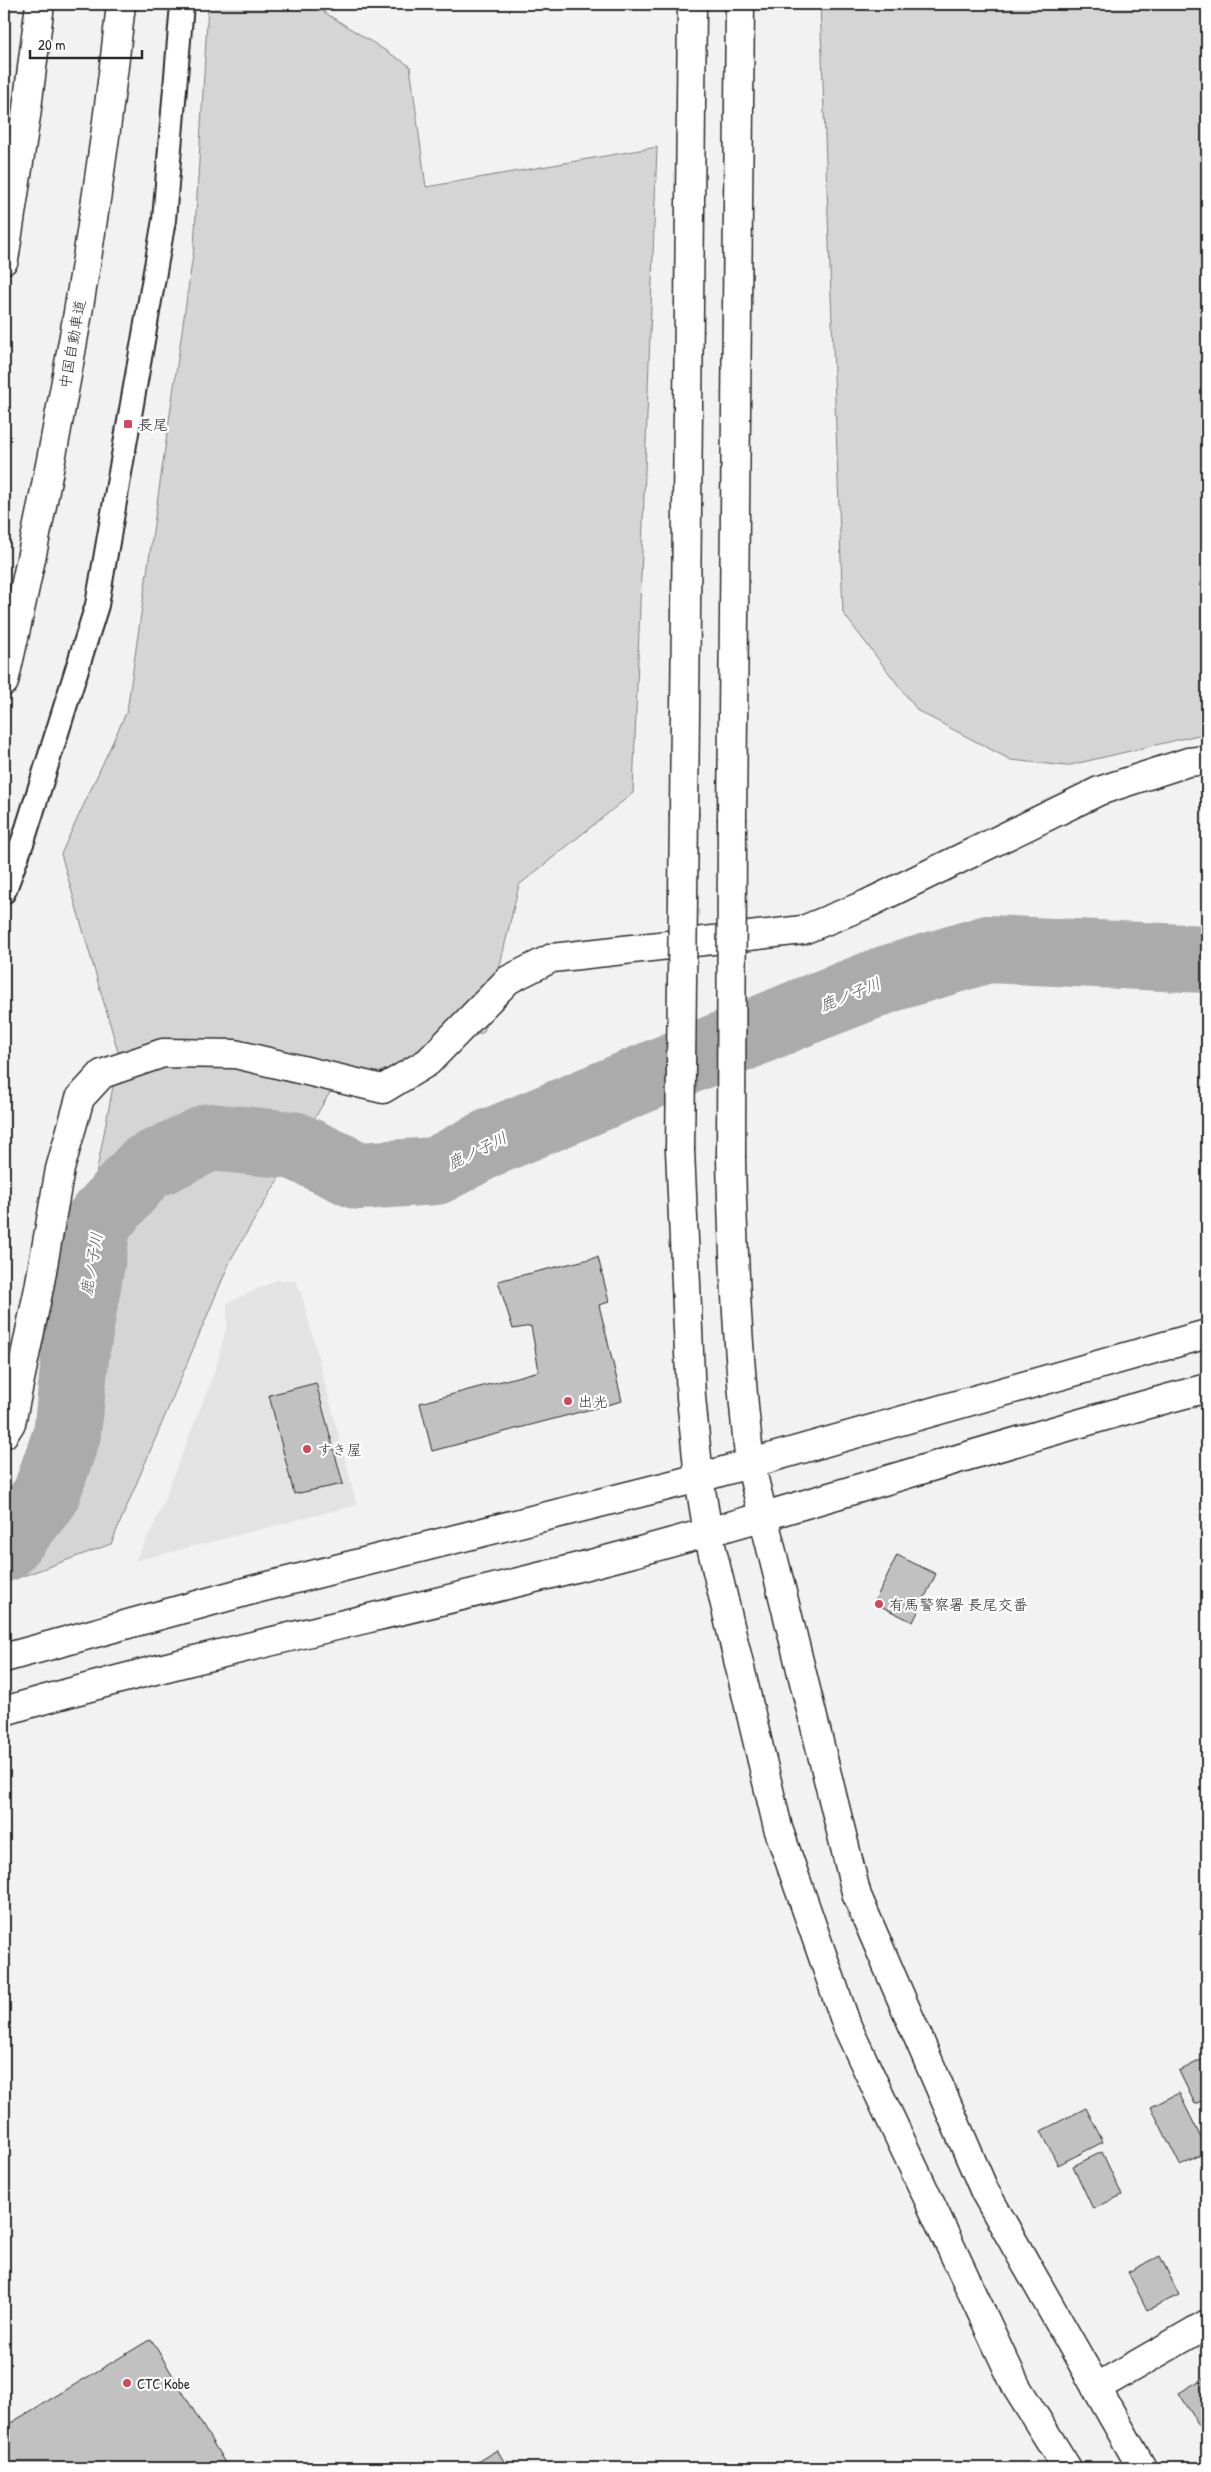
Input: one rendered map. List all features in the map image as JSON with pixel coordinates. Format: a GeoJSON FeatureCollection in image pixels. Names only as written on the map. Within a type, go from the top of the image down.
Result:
{"type":"FeatureCollection","features":[{"type":"Feature","properties":{"kind":"main road"},"geometry":{"type":"LineString","coordinates":[[4,260],[26,116],[40,4]]}},
{"type":"Feature","properties":{"kind":"main road","name":"中国自動車道"},"geometry":{"type":"LineString","coordinates":[[4,682],[25,587],[71,352],[109,115],[121,4]]}},
{"type":"Feature","properties":{"kind":"main road"},"geometry":{"type":"LineString","coordinates":[[692,4],[680,1150],[691,1397],[699,1478],[708,1533],[778,1828],[848,2026],[1018,2388],[1067,2468]]}},
{"type":"Feature","properties":{"kind":"main road"},"geometry":{"type":"LineString","coordinates":[[740,4],[732,818],[731,1158],[733,1253],[743,1405],[750,1463],[857,1896],[985,2192],[1142,2468]]}},
{"type":"Feature","properties":{"kind":"main road"},"geometry":{"type":"LineString","coordinates":[[4,1434],[11,1423],[39,1288],[60,1169],[80,1098],[102,1074],[163,1053],[235,1054],[383,1089],[428,1062],[508,980],[552,958],[803,930],[867,904],[1099,792],[1188,762],[1207,760]]}},
{"type":"Feature","properties":{"kind":"main road"},"geometry":{"type":"LineString","coordinates":[[4,1658],[252,1590],[699,1478],[1207,1334]]}},
{"type":"Feature","properties":{"kind":"main road"},"geometry":{"type":"LineString","coordinates":[[4,1712],[221,1654],[626,1555],[708,1533],[1103,1416],[1207,1388]]}},
{"type":"Feature","properties":{"kind":"main road"},"geometry":{"type":"LineString","coordinates":[[1096,2388],[1207,2324]]}},
{"type":"Feature","properties":{"kind":"lane"},"geometry":{"type":"LineString","coordinates":[[4,892],[24,838],[97,605],[164,220],[182,4]]}},
{"type":"Feature","properties":{"kind":"lane"},"geometry":{"type":"LineString","coordinates":[[4,193],[26,116]]}},
{"type":"Feature","properties":{"kind":"shaded area"},"geometry":{"type":"Polygon","coordinates":[[[208,4],[311,4],[410,66],[426,187],[657,147],[633,793],[519,885],[484,1032],[374,1074],[345,1067],[231,1259],[111,1544],[4,1583],[4,1508],[53,1400],[119,1055],[61,854],[127,711],[194,248],[208,4]]]}},
{"type":"Feature","properties":{"kind":"shaded area"},"geometry":{"type":"Polygon","coordinates":[[[820,4],[1207,4],[1207,733],[1066,766],[1011,760],[918,711],[843,613],[820,4]]]}},
{"type":"Feature","properties":{"kind":"shaded area"},"geometry":{"type":"Polygon","coordinates":[[[277,1280],[296,1281],[301,1292],[357,1505],[135,1561],[154,1525],[215,1371],[227,1325],[227,1303],[277,1280]]]}},
{"type":"Feature","properties":{"kind":"building"},"geometry":{"type":"Polygon","coordinates":[[[598,1257],[609,1302],[599,1305],[622,1401],[432,1451],[420,1403],[539,1371],[531,1326],[513,1329],[498,1281],[598,1257]]]}},
{"type":"Feature","properties":{"kind":"building"},"geometry":{"type":"Polygon","coordinates":[[[316,1383],[343,1484],[294,1494],[269,1395],[316,1383]]]}},
{"type":"Feature","properties":{"kind":"building"},"geometry":{"type":"Polygon","coordinates":[[[897,1555],[936,1574],[913,1622],[874,1603],[897,1555]]]}},
{"type":"Feature","properties":{"kind":"building"},"geometry":{"type":"Polygon","coordinates":[[[1207,2057],[1207,2098],[1195,2104],[1179,2071],[1207,2057]]]}},
{"type":"Feature","properties":{"kind":"building"},"geometry":{"type":"Polygon","coordinates":[[[1179,2093],[1207,2150],[1207,2152],[1180,2165],[1151,2107],[1179,2093]]]}},
{"type":"Feature","properties":{"kind":"building"},"geometry":{"type":"Polygon","coordinates":[[[1086,2108],[1103,2142],[1058,2165],[1041,2131],[1086,2108]]]}},
{"type":"Feature","properties":{"kind":"building"},"geometry":{"type":"Polygon","coordinates":[[[1102,2152],[1122,2195],[1093,2209],[1073,2166],[1102,2152]]]}},
{"type":"Feature","properties":{"kind":"building"},"geometry":{"type":"Polygon","coordinates":[[[1160,2256],[1179,2295],[1147,2310],[1128,2272],[1160,2256]]]}},
{"type":"Feature","properties":{"kind":"building","name":"CTC Kobe"},"geometry":{"type":"Polygon","coordinates":[[[151,2339],[228,2468],[4,2468],[4,2427],[151,2339]]]}},
{"type":"Feature","properties":{"kind":"building"},"geometry":{"type":"Polygon","coordinates":[[[1207,2376],[1207,2427],[1202,2430],[1179,2393],[1207,2376]]]}},
{"type":"Feature","properties":{"kind":"building"},"geometry":{"type":"Polygon","coordinates":[[[497,2450],[508,2468],[467,2468],[497,2450]]]}},
{"type":"Feature","properties":{"kind":"waterway","name":"鹿ノ子川"},"geometry":{"type":"LineString","coordinates":[[4,1548],[45,1497],[67,1434],[76,1350],[98,1222],[145,1168],[210,1137],[293,1145],[359,1176],[436,1171],[489,1143],[808,1010],[888,979],[988,949],[1207,959]]}},
{"type":"Feature","properties":{"kind":"place","name":"長尾"},"geometry":{"type":"Point","coordinates":[128,424]}},
{"type":"Feature","properties":{"kind":"place","name":"出光"},"geometry":{"type":"Point","coordinates":[568,1401]}},
{"type":"Feature","properties":{"kind":"place","name":"すき屋"},"geometry":{"type":"Point","coordinates":[307,1449]}},
{"type":"Feature","properties":{"kind":"place","name":"有馬警察署 長尾交番"},"geometry":{"type":"Point","coordinates":[879,1604]}},
{"type":"Feature","properties":{"kind":"place","name":"CTC Kobe"},"geometry":{"type":"Point","coordinates":[127,2383]}}]}
